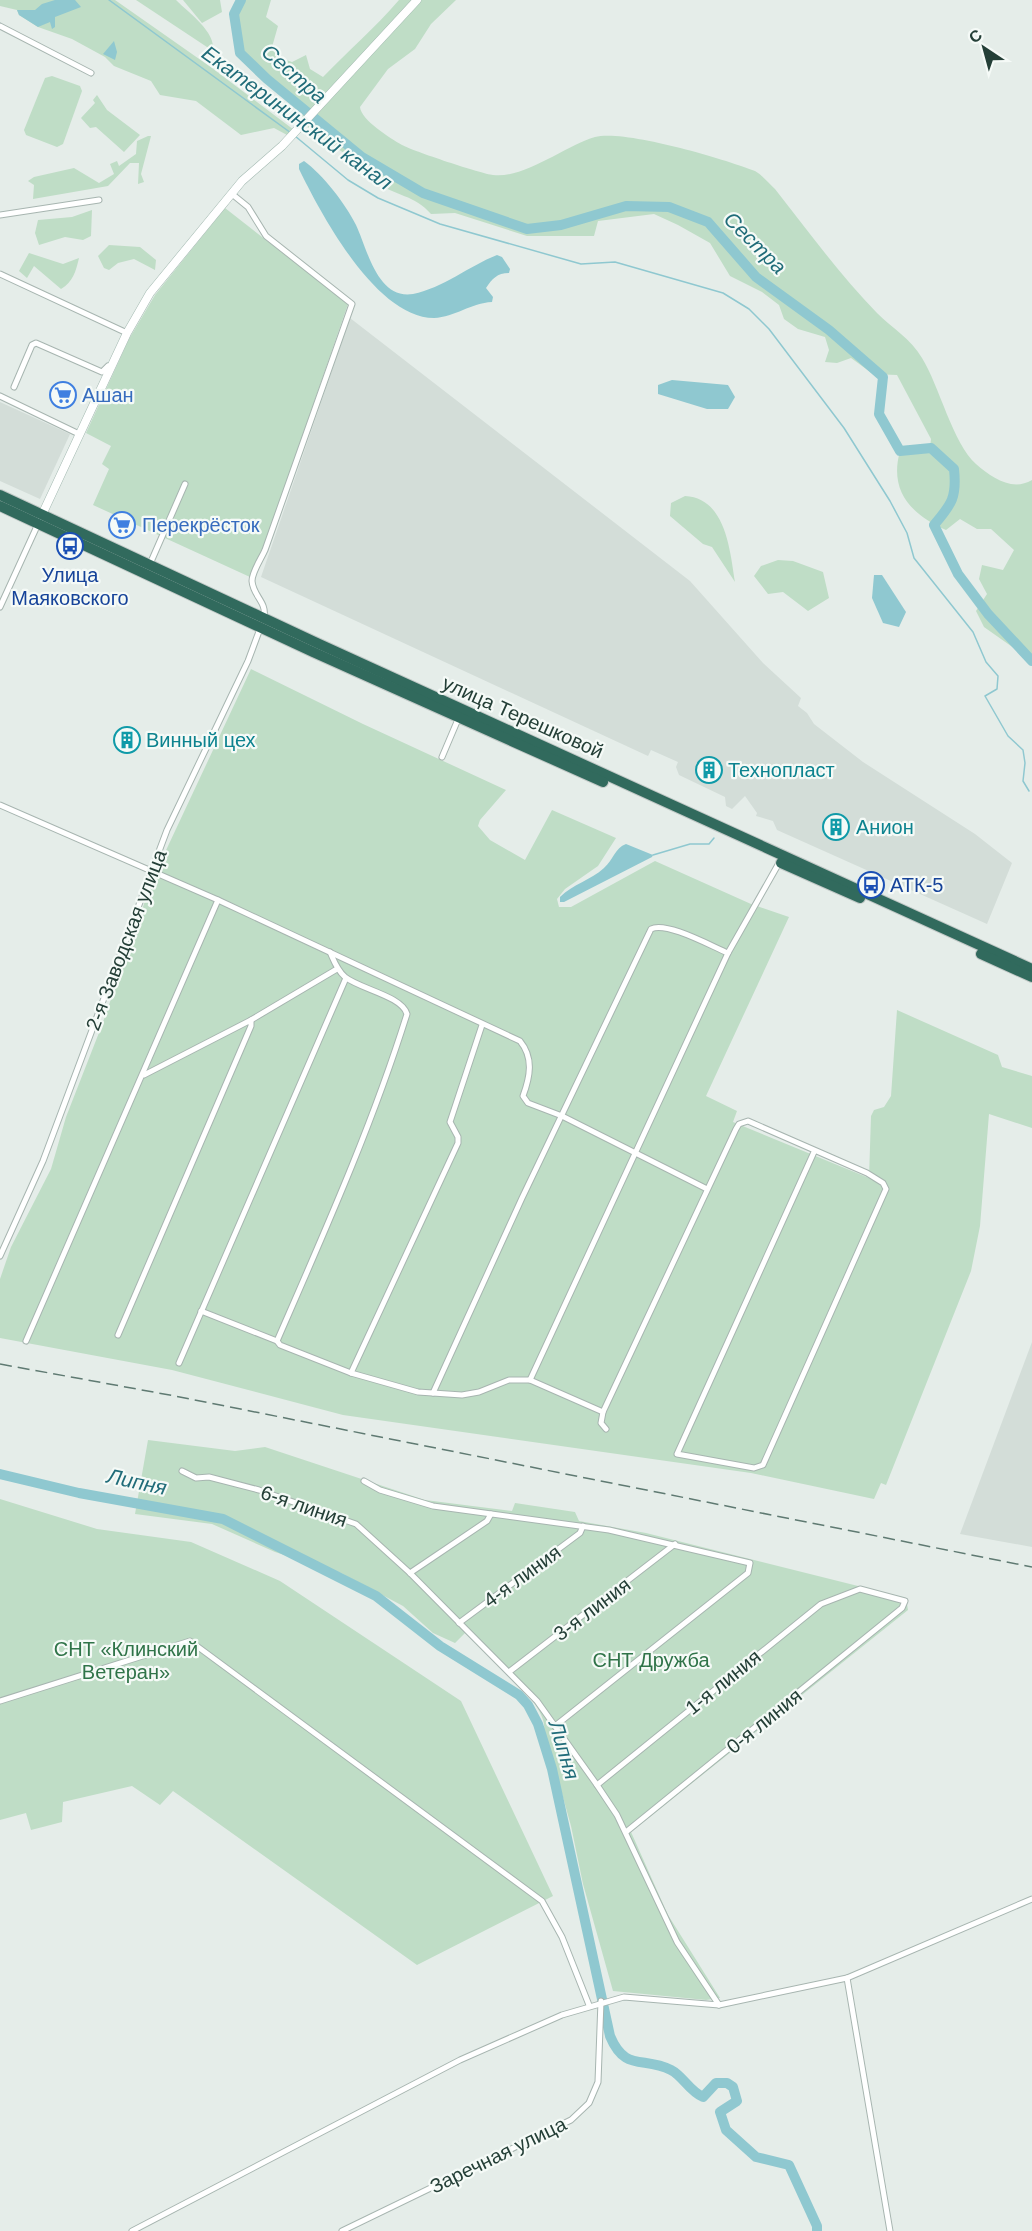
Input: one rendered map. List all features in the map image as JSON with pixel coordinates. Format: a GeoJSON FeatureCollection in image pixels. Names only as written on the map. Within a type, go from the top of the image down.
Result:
{"type":"FeatureCollection","features":[{"type":"Feature","properties":{"kind":"highway","name":"улица Терешковой"},"geometry":{"type":"LineString","coordinates":[[0,495],[40,519],[459,716],[1032,977]]}},
{"type":"Feature","properties":{"kind":"highway","name":"улица Терешковой"},"geometry":{"type":"LineString","coordinates":[[0,506],[40,519],[150,564],[262,623],[1032,969]]}},
{"type":"Feature","properties":{"kind":"street"},"geometry":{"type":"LineString","coordinates":[[0,607],[127,333],[159,282],[232,194],[282,146],[417,0]]}},
{"type":"Feature","properties":{"kind":"street"},"geometry":{"type":"LineString","coordinates":[[0,26],[91,73]]}},
{"type":"Feature","properties":{"kind":"street"},"geometry":{"type":"LineString","coordinates":[[232,194],[248,207],[266,236],[352,304],[265,550],[252,579],[253,587],[265,606],[262,623]]}},
{"type":"Feature","properties":{"kind":"street"},"geometry":{"type":"LineString","coordinates":[[0,215],[99,200]]}},
{"type":"Feature","properties":{"kind":"street"},"geometry":{"type":"LineString","coordinates":[[0,274],[127,333]]}},
{"type":"Feature","properties":{"kind":"street"},"geometry":{"type":"LineString","coordinates":[[14,387],[32,345],[36,343],[40,342],[102,372],[123,342]]}},
{"type":"Feature","properties":{"kind":"street"},"geometry":{"type":"LineString","coordinates":[[0,396],[80,434]]}},
{"type":"Feature","properties":{"kind":"street"},"geometry":{"type":"LineString","coordinates":[[150,564],[185,484]]}},
{"type":"Feature","properties":{"kind":"street","name":"2-я Заводская улица"},"geometry":{"type":"LineString","coordinates":[[0,1256],[44,1161],[152,870],[262,623]]}},
{"type":"Feature","properties":{"kind":"street"},"geometry":{"type":"LineString","coordinates":[[442,757],[459,716]]}},
{"type":"Feature","properties":{"kind":"street"},"geometry":{"type":"LineString","coordinates":[[0,805],[152,870],[520,1041],[525,1048],[530,1072],[523,1096],[525,1100],[562,1116],[707,1189]]}},
{"type":"Feature","properties":{"kind":"street"},"geometry":{"type":"LineString","coordinates":[[531,1380],[728,953],[780,862]]}},
{"type":"Feature","properties":{"kind":"street"},"geometry":{"type":"LineString","coordinates":[[26,1341],[108,1150],[144,1075],[218,900]]}},
{"type":"Feature","properties":{"kind":"street"},"geometry":{"type":"LineString","coordinates":[[433,1393],[651,929],[656,926],[669,928],[728,953]]}},
{"type":"Feature","properties":{"kind":"street"},"geometry":{"type":"LineString","coordinates":[[277,1341],[328,1226],[380,1097],[407,1014],[401,1004],[346,978],[338,969],[330,951]]}},
{"type":"Feature","properties":{"kind":"street"},"geometry":{"type":"LineString","coordinates":[[144,1075],[251,1020],[338,969]]}},
{"type":"Feature","properties":{"kind":"street"},"geometry":{"type":"LineString","coordinates":[[179,1363],[346,978]]}},
{"type":"Feature","properties":{"kind":"street"},"geometry":{"type":"LineString","coordinates":[[117,1335],[247,1037],[251,1020]]}},
{"type":"Feature","properties":{"kind":"street"},"geometry":{"type":"LineString","coordinates":[[351,1373],[458,1143],[458,1137],[450,1122],[482,1025]]}},
{"type":"Feature","properties":{"kind":"street"},"geometry":{"type":"LineString","coordinates":[[606,1429],[601,1423],[603,1412],[707,1189],[736,1129],[743,1121],[867,1173],[884,1184],[886,1189],[763,1465],[754,1468],[676,1454],[814,1152]]}},
{"type":"Feature","properties":{"kind":"street"},"geometry":{"type":"LineString","coordinates":[[201,1311],[277,1341],[280,1345],[383,1384],[433,1393],[462,1395],[479,1392],[493,1384],[509,1380],[531,1380],[603,1412]]}},
{"type":"Feature","properties":{"kind":"street","name":"6-я линия"},"geometry":{"type":"LineString","coordinates":[[182,1471],[196,1478],[209,1478],[259,1490],[356,1524],[410,1573],[537,1701],[555,1726],[597,1785],[626,1832],[677,1942],[719,2006]]}},
{"type":"Feature","properties":{"kind":"street"},"geometry":{"type":"LineString","coordinates":[[364,1481],[380,1490],[426,1504],[583,1527],[675,1544],[747,1561],[751,1567],[748,1573],[555,1726]]}},
{"type":"Feature","properties":{"kind":"street"},"geometry":{"type":"LineString","coordinates":[[410,1573],[487,1521],[491,1514]]}},
{"type":"Feature","properties":{"kind":"street","name":"4-я линия"},"geometry":{"type":"LineString","coordinates":[[459,1623],[580,1533],[583,1527]]}},
{"type":"Feature","properties":{"kind":"street","name":"3-я линия"},"geometry":{"type":"LineString","coordinates":[[508,1672],[675,1544]]}},
{"type":"Feature","properties":{"kind":"street","name":"1-я линия"},"geometry":{"type":"LineString","coordinates":[[597,1785],[805,1614],[821,1604],[855,1589],[901,1599],[904,1601],[902,1608]]}},
{"type":"Feature","properties":{"kind":"street","name":"0-я линия"},"geometry":{"type":"LineString","coordinates":[[626,1832],[902,1608]]}},
{"type":"Feature","properties":{"kind":"street"},"geometry":{"type":"LineString","coordinates":[[0,1701],[190,1641],[542,1901],[562,1937],[589,2005]]}},
{"type":"Feature","properties":{"kind":"street"},"geometry":{"type":"LineString","coordinates":[[132,2231],[460,2060],[589,2005],[624,1997],[719,2006],[847,1978],[1032,1899]]}},
{"type":"Feature","properties":{"kind":"street"},"geometry":{"type":"LineString","coordinates":[[847,1978],[890,2231]]}},
{"type":"Feature","properties":{"kind":"street","name":"Заречная улица"},"geometry":{"type":"LineString","coordinates":[[342,2231],[530,2142],[580,2113],[594,2095],[598,2082],[602,2001]]}},
{"type":"Feature","properties":{"kind":"shaded area"},"geometry":{"type":"Polygon","coordinates":[[[350,318],[690,581],[763,663],[801,698],[798,706],[807,713],[814,724],[863,762],[975,834],[1012,863],[987,924],[777,830],[773,821],[756,816],[757,813],[745,796],[732,809],[726,806],[725,797],[679,775],[676,767],[678,762],[651,750],[648,756],[261,577],[350,318]]]}},
{"type":"Feature","properties":{"kind":"shaded area"},"geometry":{"type":"Polygon","coordinates":[[[0,402],[70,434],[40,499],[0,481],[0,402]]]}},
{"type":"Feature","properties":{"kind":"shaded area"},"geometry":{"type":"Polygon","coordinates":[[[1032,1342],[1032,1547],[960,1534],[1032,1342]]]}},
{"type":"Feature","properties":{"kind":"green space"},"geometry":{"type":"Polygon","coordinates":[[[0,0],[115,0],[212,68],[294,130],[289,136],[274,128],[241,135],[196,101],[160,95],[151,81],[114,66],[105,57],[72,39],[38,27],[19,15],[17,10],[0,6],[0,0]]]}},
{"type":"Feature","properties":{"kind":"green space"},"geometry":{"type":"Polygon","coordinates":[[[136,0],[176,0],[206,30],[213,44],[213,51],[136,0]]]}},
{"type":"Feature","properties":{"kind":"green space"},"geometry":{"type":"Polygon","coordinates":[[[183,0],[220,0],[222,12],[202,23],[183,0]]]}},
{"type":"Feature","properties":{"kind":"green space"},"geometry":{"type":"Polygon","coordinates":[[[241,0],[271,0],[266,17],[278,26],[272,47],[278,57],[292,62],[306,55],[310,69],[323,77],[399,0],[456,0],[431,24],[415,49],[388,69],[360,107],[371,123],[397,142],[448,162],[486,174],[505,175],[531,167],[583,141],[609,136],[628,137],[675,146],[741,166],[760,175],[775,189],[850,284],[918,351],[960,443],[976,464],[995,478],[1009,484],[1032,480],[1032,661],[984,627],[976,611],[987,594],[979,579],[982,565],[1003,570],[1014,550],[991,529],[977,529],[960,519],[946,530],[933,524],[913,508],[900,489],[897,465],[900,451],[930,448],[931,439],[897,375],[873,374],[851,358],[837,363],[825,362],[829,350],[825,337],[798,329],[784,319],[779,305],[762,292],[730,276],[710,243],[654,214],[598,221],[594,236],[527,236],[455,213],[431,214],[412,199],[376,182],[346,155],[314,133],[304,122],[301,106],[240,53],[234,14],[241,0]]]}},
{"type":"Feature","properties":{"kind":"green space"},"geometry":{"type":"Polygon","coordinates":[[[52,76],[80,86],[82,91],[63,144],[57,147],[26,135],[24,130],[45,78],[52,76]]]}},
{"type":"Feature","properties":{"kind":"green space"},"geometry":{"type":"Polygon","coordinates":[[[97,95],[107,110],[140,135],[124,152],[96,127],[90,128],[81,118],[95,103],[93,100],[97,95]]]}},
{"type":"Feature","properties":{"kind":"green space"},"geometry":{"type":"Polygon","coordinates":[[[151,136],[141,174],[144,182],[138,184],[139,163],[130,163],[108,186],[33,199],[34,185],[28,181],[34,177],[74,168],[99,183],[114,174],[110,164],[117,161],[119,166],[136,154],[137,141],[151,136]]]}},
{"type":"Feature","properties":{"kind":"green space"},"geometry":{"type":"Polygon","coordinates":[[[225,208],[348,304],[267,538],[250,577],[93,505],[109,469],[102,464],[111,446],[86,433],[129,339],[155,295],[225,208]]]}},
{"type":"Feature","properties":{"kind":"green space"},"geometry":{"type":"Polygon","coordinates":[[[92,210],[91,236],[83,240],[65,237],[39,245],[35,233],[38,220],[72,217],[92,210]]]}},
{"type":"Feature","properties":{"kind":"green space"},"geometry":{"type":"Polygon","coordinates":[[[109,245],[140,247],[156,260],[155,270],[134,259],[118,263],[109,270],[104,268],[98,256],[109,245]]]}},
{"type":"Feature","properties":{"kind":"green space"},"geometry":{"type":"Polygon","coordinates":[[[29,253],[63,264],[79,258],[71,280],[61,289],[34,266],[27,278],[19,271],[29,253]]]}},
{"type":"Feature","properties":{"kind":"green space"},"geometry":{"type":"Polygon","coordinates":[[[685,496],[699,499],[718,516],[728,542],[735,582],[712,547],[703,544],[670,516],[671,503],[685,496]]]}},
{"type":"Feature","properties":{"kind":"green space"},"geometry":{"type":"Polygon","coordinates":[[[778,560],[793,561],[823,572],[829,598],[808,611],[783,592],[768,594],[754,576],[761,566],[778,560]]]}},
{"type":"Feature","properties":{"kind":"green space"},"geometry":{"type":"Polygon","coordinates":[[[251,669],[506,790],[480,820],[478,826],[490,840],[525,860],[552,810],[616,838],[598,866],[565,889],[557,899],[559,907],[571,907],[655,861],[751,904],[789,917],[706,1096],[737,1111],[733,1122],[869,1178],[871,1116],[874,1110],[884,1107],[891,1096],[897,1010],[998,1055],[1002,1067],[1032,1076],[1032,1128],[989,1114],[980,1226],[971,1271],[886,1485],[881,1483],[874,1499],[751,1473],[343,1415],[172,1370],[0,1338],[0,1279],[11,1247],[51,1169],[66,1117],[102,1025],[153,878],[251,669]]]}},
{"type":"Feature","properties":{"kind":"green space","name":"СНТ Дружба"},"geometry":{"type":"Polygon","coordinates":[[[148,1440],[235,1451],[265,1447],[425,1500],[512,1511],[515,1503],[575,1512],[579,1521],[646,1533],[906,1598],[908,1610],[631,1832],[668,1915],[720,1998],[706,2000],[613,1991],[583,1884],[571,1826],[543,1718],[526,1692],[513,1678],[465,1633],[455,1643],[433,1633],[403,1606],[341,1573],[275,1552],[212,1524],[135,1514],[148,1440]]]}},
{"type":"Feature","properties":{"kind":"green space","name":"СНТ «Клинский Ветеран»"},"geometry":{"type":"Polygon","coordinates":[[[0,1499],[97,1529],[191,1542],[280,1581],[461,1701],[553,1896],[417,1965],[173,1791],[160,1805],[132,1786],[63,1802],[62,1822],[31,1830],[26,1813],[0,1820],[0,1499]]]}},
{"type":"Feature","properties":{"kind":"water"},"geometry":{"type":"Polygon","coordinates":[[[55,0],[75,0],[81,7],[55,17],[55,27],[52,29],[50,22],[38,27],[19,15],[17,10],[35,10],[42,4],[55,0]]]}},
{"type":"Feature","properties":{"kind":"water"},"geometry":{"type":"Polygon","coordinates":[[[114,41],[117,52],[115,60],[103,54],[114,41]]]}},
{"type":"Feature","properties":{"kind":"water"},"geometry":{"type":"Polygon","coordinates":[[[304,161],[326,182],[346,208],[356,225],[369,259],[382,281],[390,289],[401,294],[424,291],[497,255],[502,257],[510,269],[509,273],[495,277],[486,288],[493,297],[492,302],[434,318],[412,313],[392,301],[372,283],[336,236],[299,169],[299,164],[304,161]]]}},
{"type":"Feature","properties":{"kind":"water"},"geometry":{"type":"Polygon","coordinates":[[[672,380],[728,385],[735,397],[728,409],[707,409],[658,394],[658,385],[672,380]]]}},
{"type":"Feature","properties":{"kind":"water"},"geometry":{"type":"Polygon","coordinates":[[[874,575],[882,575],[906,612],[899,627],[883,623],[872,598],[874,575]]]}},
{"type":"Feature","properties":{"kind":"water"},"geometry":{"type":"Polygon","coordinates":[[[626,844],[653,855],[564,902],[560,902],[560,897],[599,872],[619,848],[626,844]]]}},
{"type":"Feature","properties":{"kind":"waterway","name":"Екатерининский канал"},"geometry":{"type":"LineString","coordinates":[[109,0],[291,133]]}},
{"type":"Feature","properties":{"kind":"waterway","name":"Сестра"},"geometry":{"type":"LineString","coordinates":[[241,0],[234,14],[240,53],[267,79],[362,157],[423,193],[527,229],[561,225],[626,206],[669,207],[708,222],[756,277],[829,330],[883,377],[879,414],[900,451],[931,448],[954,469],[955,487],[952,500],[934,525],[958,574],[988,614],[1032,661]]}},
{"type":"Feature","properties":{"kind":"waterway","name":"Екатерининский канал"},"geometry":{"type":"LineString","coordinates":[[295,136],[348,180],[378,198],[440,224],[581,264],[615,262],[723,293],[749,309],[769,329],[844,428],[890,501],[907,533],[914,558],[973,632],[986,662],[998,676],[997,689],[985,696],[1008,736],[1023,750],[1025,763],[1023,781],[1029,791]]}},
{"type":"Feature","properties":{"kind":"waterway"},"geometry":{"type":"LineString","coordinates":[[653,855],[690,844],[709,844],[714,838]]}},
{"type":"Feature","properties":{"kind":"waterway","name":"Липня"},"geometry":{"type":"LineString","coordinates":[[0,1474],[79,1493],[223,1519],[376,1596],[440,1646],[519,1695],[528,1705],[538,1724],[552,1769],[610,2036],[616,2047],[622,2055],[629,2059],[671,2070],[703,2097],[716,2083],[727,2083],[733,2087],[737,2101],[720,2112],[726,2130],[756,2157],[789,2165],[817,2226],[817,2231]]}},
{"type":"Feature","properties":{"kind":"railway"},"geometry":{"type":"LineString","coordinates":[[0,1364],[175,1396],[1032,1567]]}},
{"type":"Feature","properties":{"kind":"place","name":"Ашан"},"geometry":{"type":"Point","coordinates":[63,395]}},
{"type":"Feature","properties":{"kind":"place","name":"Перекрёсток"},"geometry":{"type":"Point","coordinates":[122,525]}},
{"type":"Feature","properties":{"kind":"place","name":"Улица Маяковского"},"geometry":{"type":"Point","coordinates":[70,546]}},
{"type":"Feature","properties":{"kind":"place","name":"Винный цех"},"geometry":{"type":"Point","coordinates":[127,740]}},
{"type":"Feature","properties":{"kind":"place","name":"Технопласт"},"geometry":{"type":"Point","coordinates":[709,770]}},
{"type":"Feature","properties":{"kind":"place","name":"Анион"},"geometry":{"type":"Point","coordinates":[836,827]}},
{"type":"Feature","properties":{"kind":"place","name":"АТК-5"},"geometry":{"type":"Point","coordinates":[871,885]}}]}
